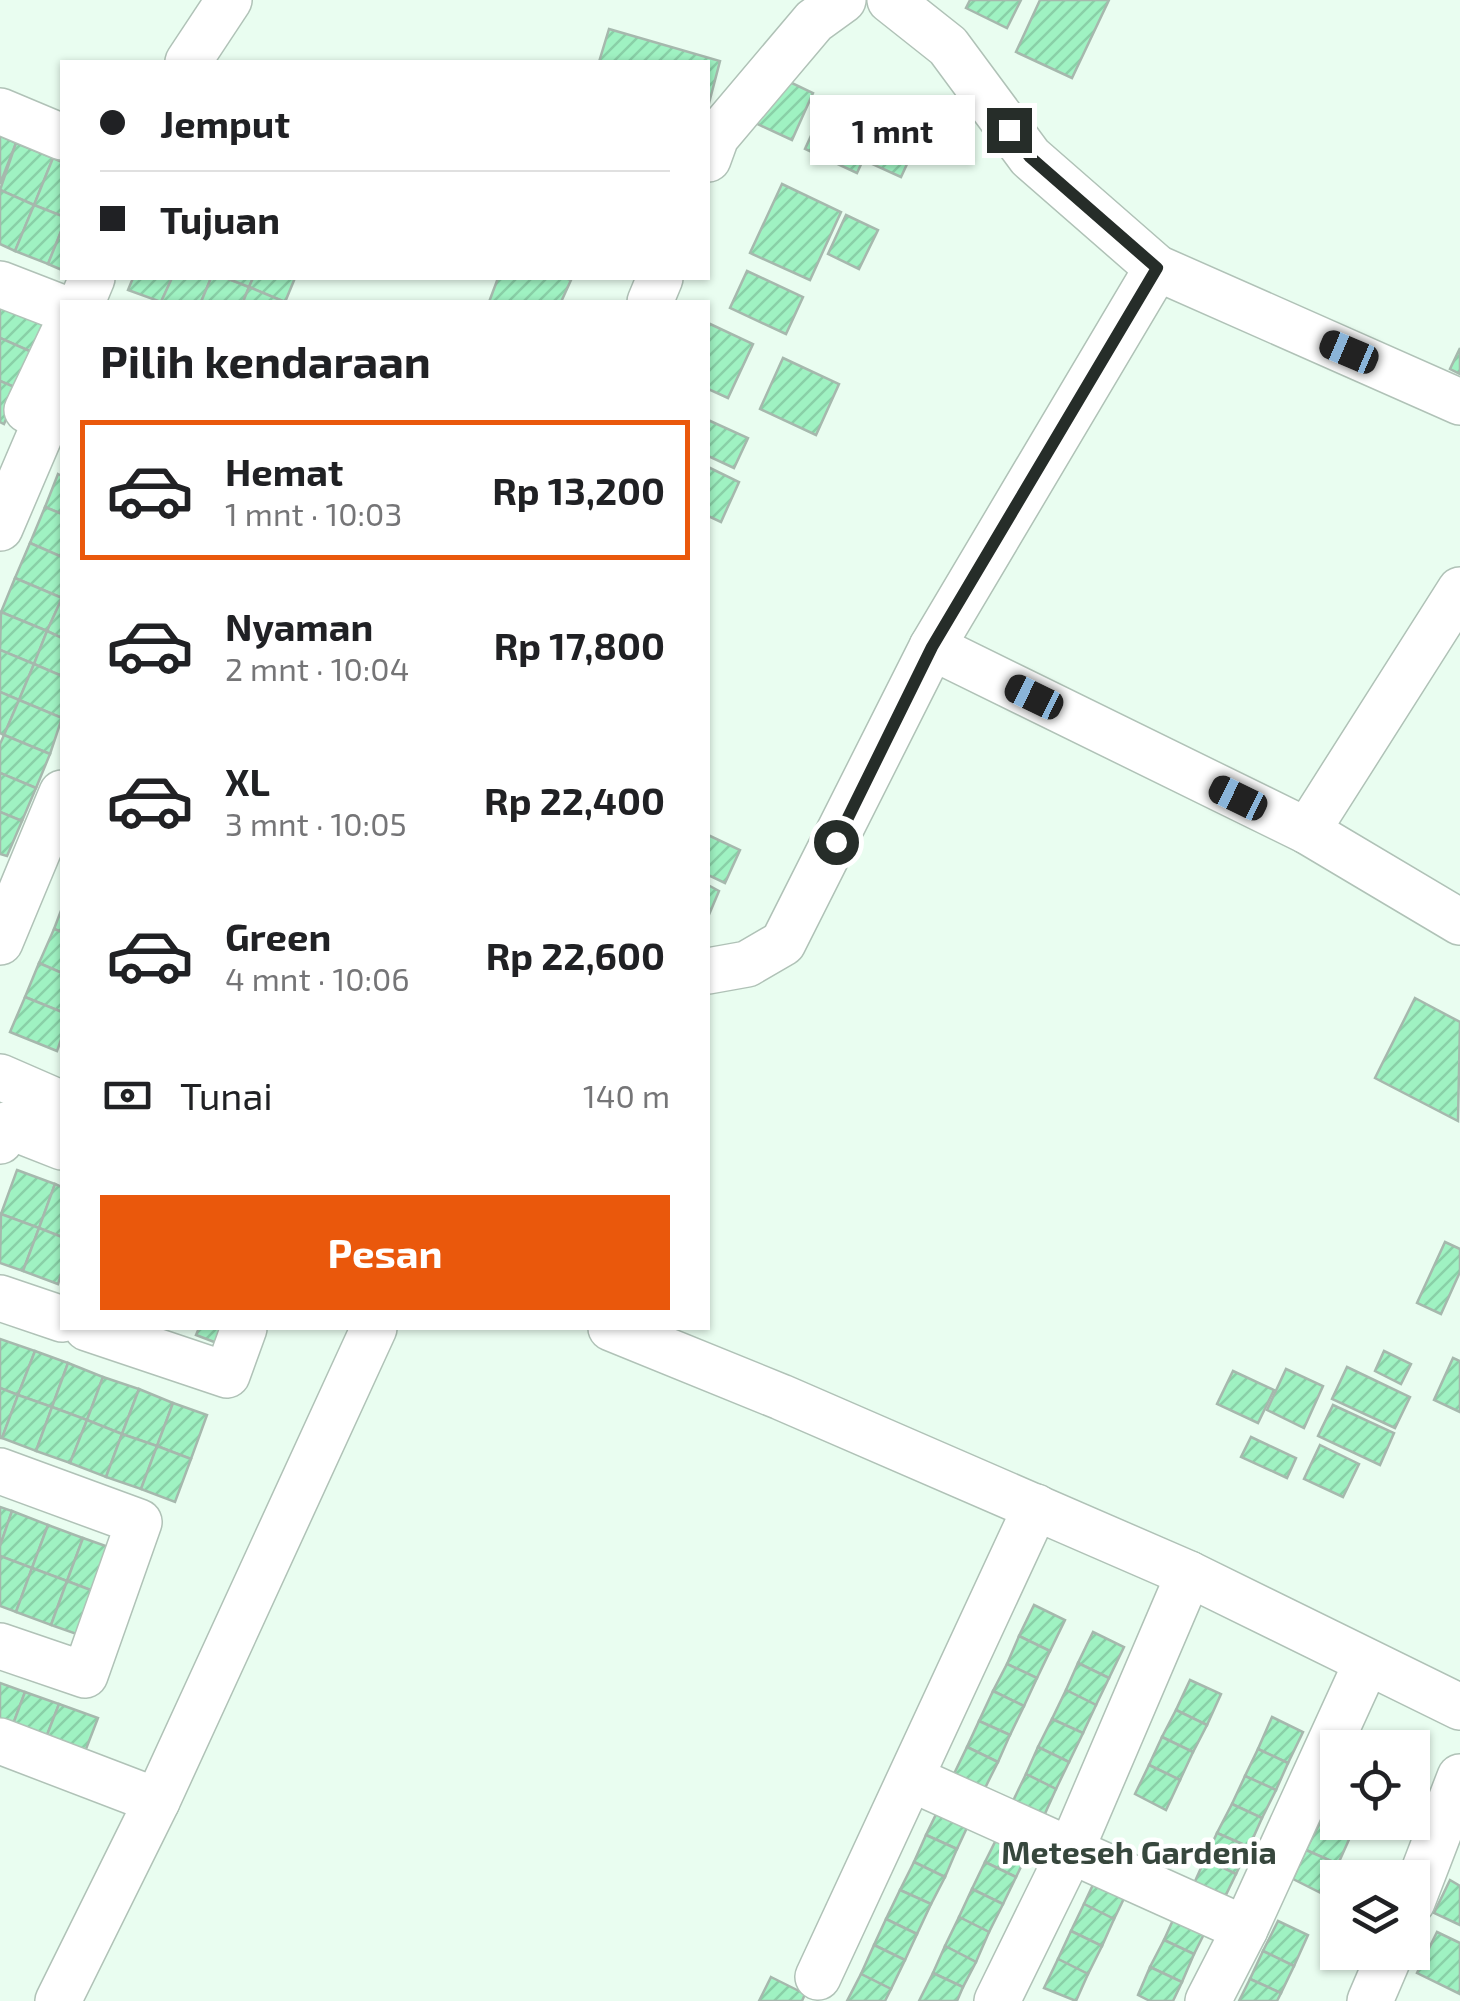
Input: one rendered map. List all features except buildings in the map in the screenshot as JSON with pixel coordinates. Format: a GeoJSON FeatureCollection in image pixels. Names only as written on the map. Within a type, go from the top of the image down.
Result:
{"type":"FeatureCollection","features":[{"type":"Feature","properties":{"kind":"street"},"geometry":{"type":"LineString","coordinates":[[189,60],[229,0]]}},
{"type":"Feature","properties":{"kind":"street"},"geometry":{"type":"LineString","coordinates":[[710,154],[716,138],[814,20],[843,0]]}},
{"type":"Feature","properties":{"kind":"street"},"geometry":{"type":"LineString","coordinates":[[890,0],[948,46],[1030,157],[1157,268],[1460,402]]}},
{"type":"Feature","properties":{"kind":"street"},"geometry":{"type":"LineString","coordinates":[[0,111],[60,135]]}},
{"type":"Feature","properties":{"kind":"street"},"geometry":{"type":"LineString","coordinates":[[710,971],[747,964],[783,942],[932,647],[1157,268]]}},
{"type":"Feature","properties":{"kind":"street"},"geometry":{"type":"LineString","coordinates":[[0,284],[60,307]]}},
{"type":"Feature","properties":{"kind":"street"},"geometry":{"type":"LineString","coordinates":[[0,528],[60,342]]}},
{"type":"Feature","properties":{"kind":"street"},"geometry":{"type":"LineString","coordinates":[[0,479],[60,386]]}},
{"type":"Feature","properties":{"kind":"street"},"geometry":{"type":"LineString","coordinates":[[1306,831],[1460,590]]}},
{"type":"Feature","properties":{"kind":"street"},"geometry":{"type":"LineString","coordinates":[[932,647],[1306,831],[1460,922]]}},
{"type":"Feature","properties":{"kind":"street"},"geometry":{"type":"LineString","coordinates":[[0,942],[60,798]]}},
{"type":"Feature","properties":{"kind":"street"},"geometry":{"type":"LineString","coordinates":[[0,1078],[60,1103]]}},
{"type":"Feature","properties":{"kind":"street"},"geometry":{"type":"LineString","coordinates":[[0,1141],[6,1125],[60,1146]]}},
{"type":"Feature","properties":{"kind":"street"},"geometry":{"type":"LineString","coordinates":[[0,1298],[60,1318]]}},
{"type":"Feature","properties":{"kind":"street"},"geometry":{"type":"LineString","coordinates":[[93,1330],[226,1375],[243,1330]]}},
{"type":"Feature","properties":{"kind":"street"},"geometry":{"type":"LineString","coordinates":[[58,2001],[157,1801],[373,1330]]}},
{"type":"Feature","properties":{"kind":"street"},"geometry":{"type":"LineString","coordinates":[[616,1330],[1189,1574],[1366,1664],[1456,1695]]}},
{"type":"Feature","properties":{"kind":"street"},"geometry":{"type":"LineString","coordinates":[[0,1471],[140,1522],[85,1674],[0,1646]]}},
{"type":"Feature","properties":{"kind":"street"},"geometry":{"type":"LineString","coordinates":[[818,1977],[1036,1507]]}},
{"type":"Feature","properties":{"kind":"street"},"geometry":{"type":"LineString","coordinates":[[996,2001],[1071,1850],[1189,1574]]}},
{"type":"Feature","properties":{"kind":"street"},"geometry":{"type":"LineString","coordinates":[[1208,2001],[1366,1664]]}},
{"type":"Feature","properties":{"kind":"street"},"geometry":{"type":"LineString","coordinates":[[0,1741],[157,1801]]}},
{"type":"Feature","properties":{"kind":"street"},"geometry":{"type":"LineString","coordinates":[[1428,1860],[1460,1778]]}},
{"type":"Feature","properties":{"kind":"street"},"geometry":{"type":"LineString","coordinates":[[912,1779],[1245,1929]]}},
{"type":"Feature","properties":{"kind":"street"},"geometry":{"type":"LineString","coordinates":[[1370,2001],[1383,1970]]}},
{"type":"Feature","properties":{"kind":"district","name":"Meteseh Gardenia"},"geometry":{"type":"Point","coordinates":[1139,1851]}},
{"type":"Feature","properties":{"kind":"route"},"geometry":{"type":"LineString","coordinates":[[836,842],[932,647],[1157,268],[1030,157],[1009,130]]}}]}
